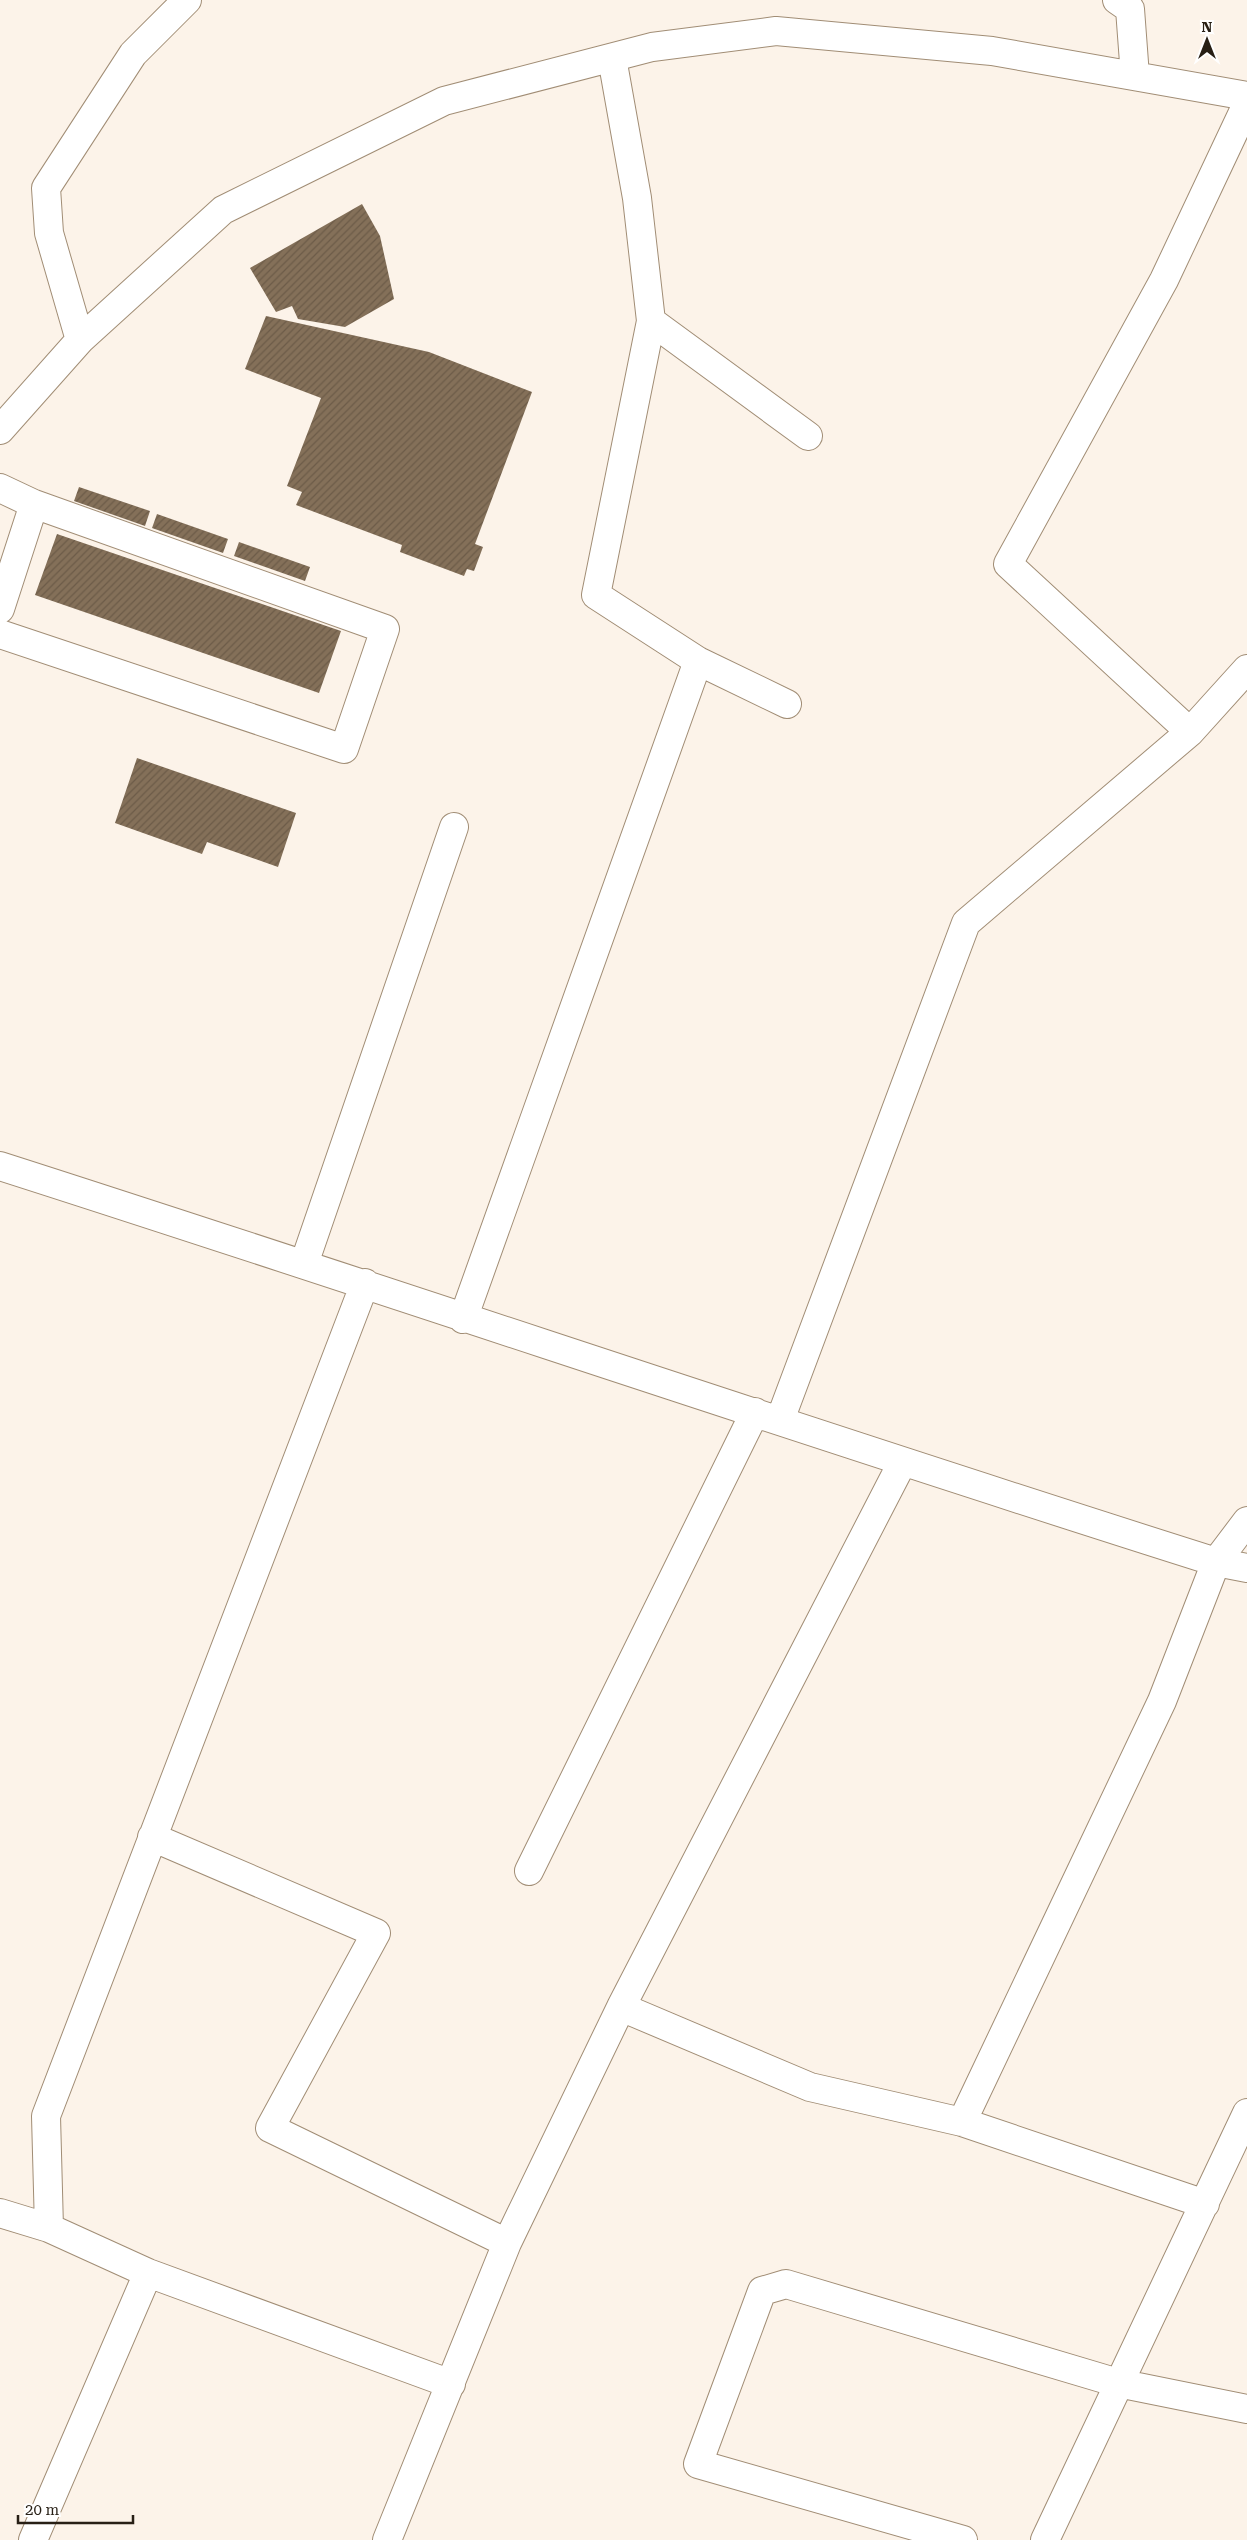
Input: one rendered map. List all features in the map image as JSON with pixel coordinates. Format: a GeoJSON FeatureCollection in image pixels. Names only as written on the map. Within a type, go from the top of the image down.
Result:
{"type":"FeatureCollection","features":[{"type":"Feature","properties":{"kind":"street"},"geometry":{"type":"LineString","coordinates":[[80,340],[49,233],[46,188],[134,54],[186,0]]}},
{"type":"Feature","properties":{"kind":"street"},"geometry":{"type":"LineString","coordinates":[[1116,0],[1130,9],[1135,76]]}},
{"type":"Feature","properties":{"kind":"street"},"geometry":{"type":"LineString","coordinates":[[0,430],[80,340],[222,210],[444,100],[652,47],[776,31],[992,51],[1247,96]]}},
{"type":"Feature","properties":{"kind":"street"},"geometry":{"type":"LineString","coordinates":[[612,58],[637,198],[651,321],[596,595],[698,661],[787,704]]}},
{"type":"Feature","properties":{"kind":"street"},"geometry":{"type":"LineString","coordinates":[[1190,732],[1008,564],[1164,280],[1247,104]]}},
{"type":"Feature","properties":{"kind":"street"},"geometry":{"type":"LineString","coordinates":[[651,321],[808,436]]}},
{"type":"Feature","properties":{"kind":"street"},"geometry":{"type":"LineString","coordinates":[[0,488],[34,504],[385,629],[344,749],[0,634]]}},
{"type":"Feature","properties":{"kind":"street"},"geometry":{"type":"LineString","coordinates":[[0,609],[34,504]]}},
{"type":"Feature","properties":{"kind":"street"},"geometry":{"type":"LineString","coordinates":[[463,1319],[698,661]]}},
{"type":"Feature","properties":{"kind":"street"},"geometry":{"type":"LineString","coordinates":[[529,1871],[767,1416],[966,923],[1190,732],[1247,669]]}},
{"type":"Feature","properties":{"kind":"street"},"geometry":{"type":"LineString","coordinates":[[304,1264],[454,827]]}},
{"type":"Feature","properties":{"kind":"street"},"geometry":{"type":"LineString","coordinates":[[0,1166],[365,1283],[463,1319],[767,1416],[902,1463],[1216,1562],[1247,1568]]}},
{"type":"Feature","properties":{"kind":"street"},"geometry":{"type":"LineString","coordinates":[[49,2228],[46,2116],[365,1283]]}},
{"type":"Feature","properties":{"kind":"street"},"geometry":{"type":"LineString","coordinates":[[387,2540],[451,2384],[506,2242],[621,2007],[902,1463]]}},
{"type":"Feature","properties":{"kind":"street"},"geometry":{"type":"LineString","coordinates":[[962,2122],[1162,1701],[1216,1562],[1247,1521]]}},
{"type":"Feature","properties":{"kind":"street"},"geometry":{"type":"LineString","coordinates":[[152,1837],[376,1933],[270,2128],[506,2242]]}},
{"type":"Feature","properties":{"kind":"street"},"geometry":{"type":"LineString","coordinates":[[621,2007],[810,2087],[962,2122],[1205,2204]]}},
{"type":"Feature","properties":{"kind":"street"},"geometry":{"type":"LineString","coordinates":[[1044,2540],[1247,2113]]}},
{"type":"Feature","properties":{"kind":"street"},"geometry":{"type":"LineString","coordinates":[[0,2213],[49,2228],[148,2273],[451,2384]]}},
{"type":"Feature","properties":{"kind":"street"},"geometry":{"type":"LineString","coordinates":[[33,2540],[148,2273]]}},
{"type":"Feature","properties":{"kind":"street"},"geometry":{"type":"LineString","coordinates":[[964,2540],[698,2464],[762,2291],[786,2284],[1118,2383],[1247,2409]]}},
{"type":"Feature","properties":{"kind":"building"},"geometry":{"type":"Polygon","coordinates":[[[362,204],[380,236],[394,299],[345,327],[298,319],[292,306],[276,312],[250,268],[362,204]]]}},
{"type":"Feature","properties":{"kind":"building"},"geometry":{"type":"Polygon","coordinates":[[[266,316],[429,352],[532,392],[475,544],[483,547],[474,571],[467,569],[464,576],[400,552],[402,545],[296,505],[302,492],[287,486],[321,398],[245,369],[266,316]]]}},
{"type":"Feature","properties":{"kind":"building"},"geometry":{"type":"Polygon","coordinates":[[[79,487],[150,511],[145,526],[74,501],[79,487]]]}},
{"type":"Feature","properties":{"kind":"building"},"geometry":{"type":"Polygon","coordinates":[[[157,514],[228,539],[223,553],[152,528],[157,514]]]}},
{"type":"Feature","properties":{"kind":"building"},"geometry":{"type":"Polygon","coordinates":[[[57,534],[341,631],[319,693],[35,595],[57,534]]]}},
{"type":"Feature","properties":{"kind":"building"},"geometry":{"type":"Polygon","coordinates":[[[239,542],[310,567],[305,581],[234,556],[239,542]]]}},
{"type":"Feature","properties":{"kind":"building"},"geometry":{"type":"Polygon","coordinates":[[[137,758],[296,813],[278,867],[207,842],[202,854],[115,823],[137,758]]]}}]}
